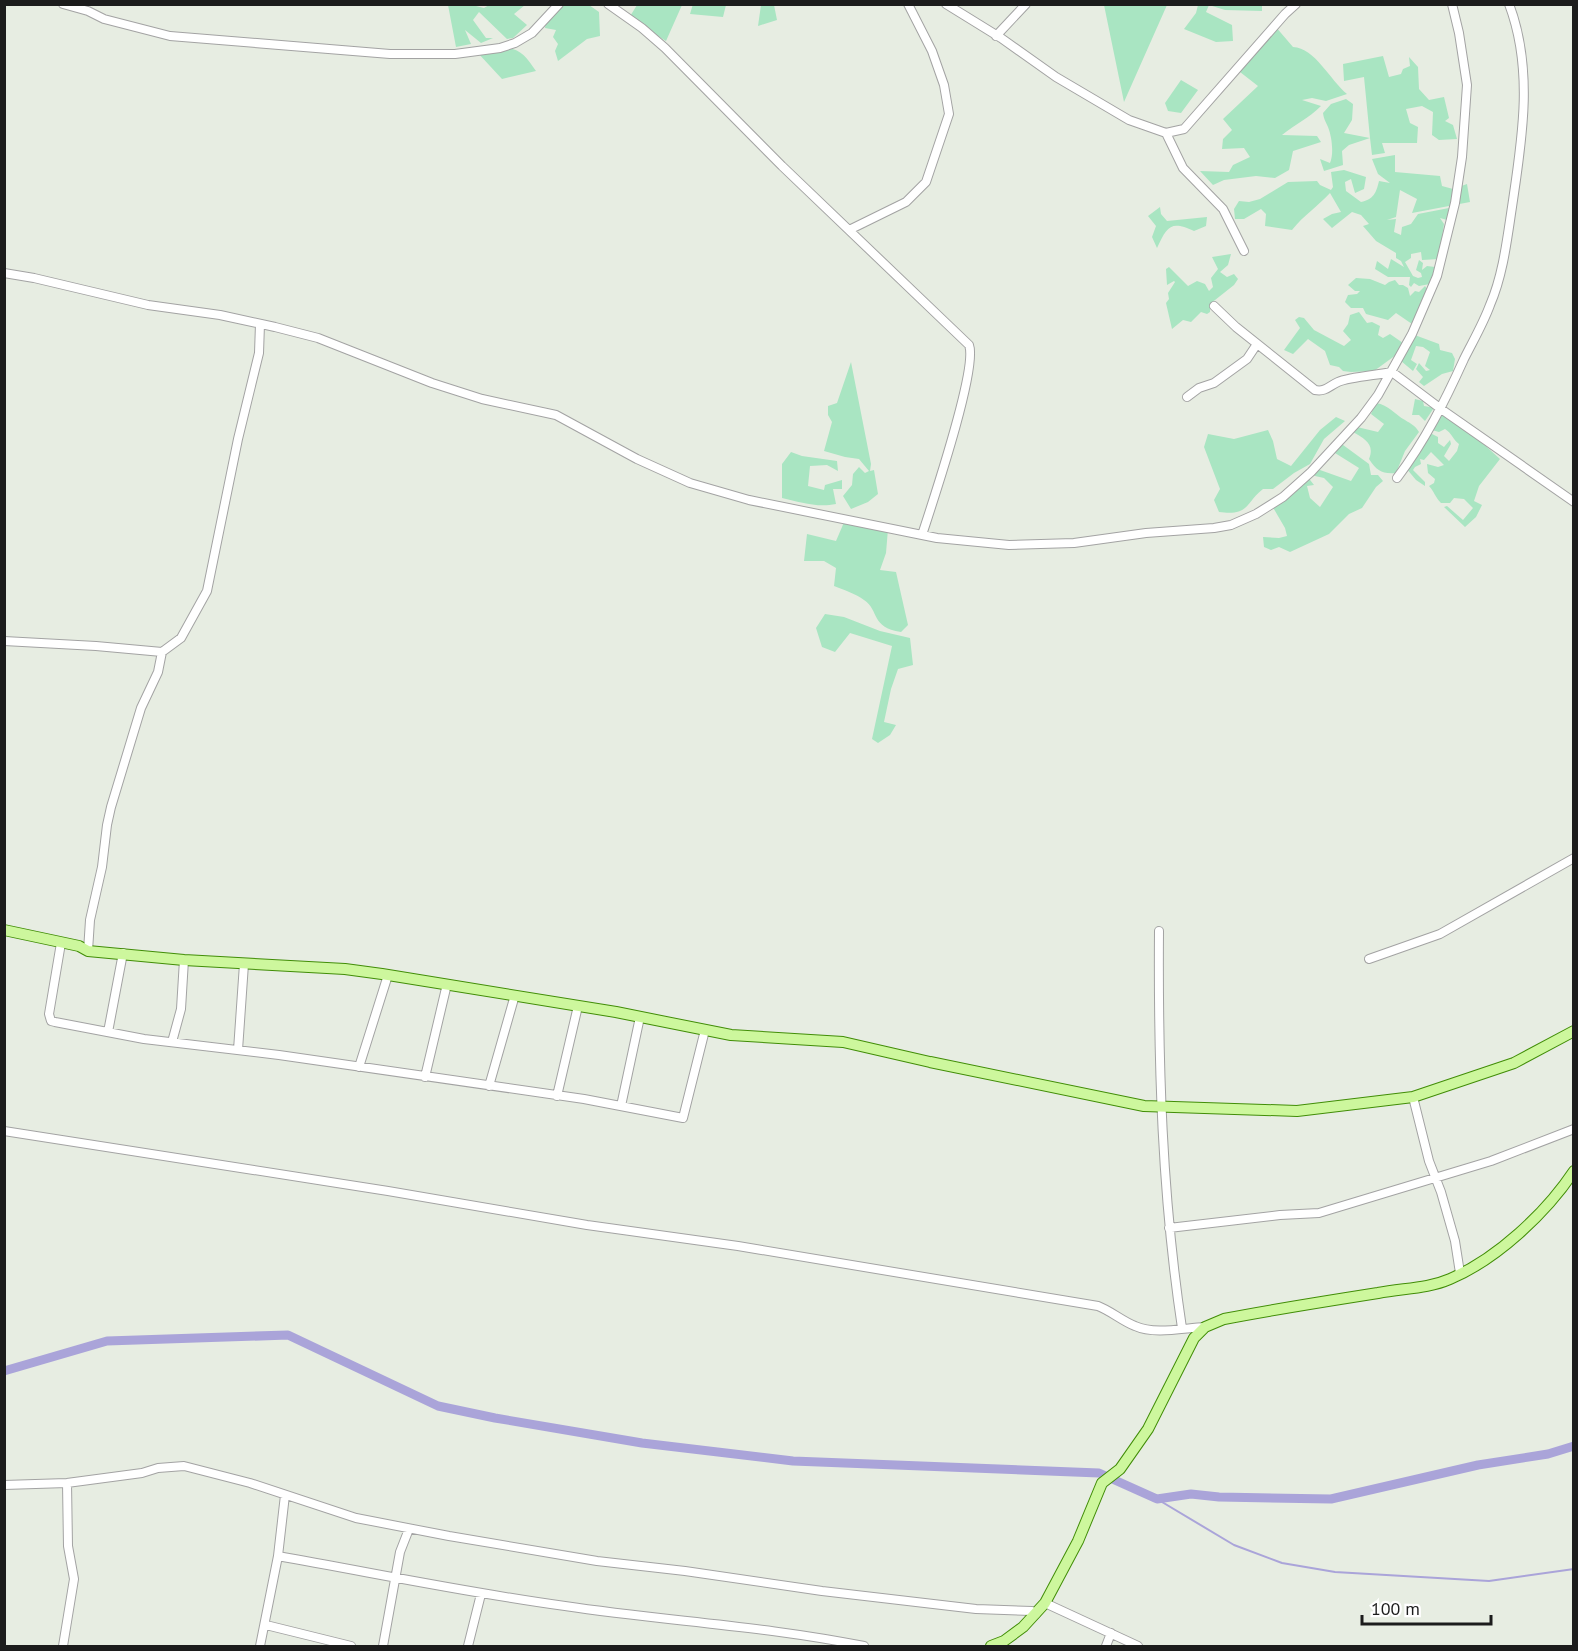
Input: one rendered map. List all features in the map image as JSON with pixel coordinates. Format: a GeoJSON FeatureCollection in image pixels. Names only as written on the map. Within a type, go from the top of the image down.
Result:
{"type":"FeatureCollection","features":[{"type":"Feature","properties":{"kind":"main road"},"geometry":{"type":"LineString","coordinates":[[4,930],[79,946],[88,951],[184,960],[345,969],[515,995],[732,1035],[843,1042],[1144,1106],[1297,1111],[1413,1097],[1514,1063],[1574,1031]]}},
{"type":"Feature","properties":{"kind":"main road"},"geometry":{"type":"LineString","coordinates":[[991,1647],[1023,1627],[1045,1603],[1078,1541],[1102,1482],[1120,1469],[1148,1429],[1194,1338],[1204,1327],[1224,1319],[1424,1287],[1452,1278],[1493,1254],[1531,1223],[1574,1172]]}},
{"type":"Feature","properties":{"kind":"street"},"geometry":{"type":"LineString","coordinates":[[63,4],[88,11],[104,19],[170,36],[390,54],[455,54],[500,48],[515,43],[532,33],[559,4]]}},
{"type":"Feature","properties":{"kind":"street"},"geometry":{"type":"LineString","coordinates":[[608,4],[665,48],[782,166],[962,338],[971,351],[967,385],[922,535]]}},
{"type":"Feature","properties":{"kind":"street"},"geometry":{"type":"LineString","coordinates":[[849,230],[906,202],[926,182],[948,114],[944,85],[932,51],[908,4]]}},
{"type":"Feature","properties":{"kind":"street"},"geometry":{"type":"LineString","coordinates":[[946,4],[1093,99],[1129,120],[1166,133],[1184,129],[1296,4]]}},
{"type":"Feature","properties":{"kind":"street"},"geometry":{"type":"LineString","coordinates":[[996,36],[1026,4]]}},
{"type":"Feature","properties":{"kind":"street"},"geometry":{"type":"LineString","coordinates":[[4,273],[148,305],[220,315],[318,338],[432,383],[482,399],[556,415],[637,459],[690,483],[749,500],[922,535],[976,542],[1048,545],[1231,525],[1256,514],[1283,497],[1311,472],[1361,418],[1406,348],[1437,276],[1455,203],[1462,157],[1467,85],[1452,4]]}},
{"type":"Feature","properties":{"kind":"street"},"geometry":{"type":"LineString","coordinates":[[1397,478],[1416,453],[1441,409],[1491,304],[1505,252],[1521,145],[1525,94],[1521,58],[1509,4]]}},
{"type":"Feature","properties":{"kind":"street"},"geometry":{"type":"LineString","coordinates":[[1166,133],[1184,168],[1224,209],[1244,251]]}},
{"type":"Feature","properties":{"kind":"street"},"geometry":{"type":"LineString","coordinates":[[1214,306],[1315,390],[1322,391],[1338,382],[1392,372],[1574,502]]}},
{"type":"Feature","properties":{"kind":"street"},"geometry":{"type":"LineString","coordinates":[[4,641],[162,652],[181,638],[207,591],[238,439],[259,353],[260,324]]}},
{"type":"Feature","properties":{"kind":"street"},"geometry":{"type":"LineString","coordinates":[[1187,397],[1199,388],[1214,383],[1247,358],[1257,344]]}},
{"type":"Feature","properties":{"kind":"street"},"geometry":{"type":"LineString","coordinates":[[88,951],[90,920],[102,867],[111,807],[141,708],[158,672],[162,652]]}},
{"type":"Feature","properties":{"kind":"street"},"geometry":{"type":"LineString","coordinates":[[1369,959],[1440,934],[1574,858]]}},
{"type":"Feature","properties":{"kind":"street"},"geometry":{"type":"LineString","coordinates":[[1159,931],[1160,1107],[1169,1228],[1182,1328]]}},
{"type":"Feature","properties":{"kind":"street"},"geometry":{"type":"LineString","coordinates":[[61,943],[49,1014],[51,1021],[172,1042],[556,1096],[683,1118],[705,1030]]}},
{"type":"Feature","properties":{"kind":"street"},"geometry":{"type":"LineString","coordinates":[[108,1032],[123,953]]}},
{"type":"Feature","properties":{"kind":"street"},"geometry":{"type":"LineString","coordinates":[[172,1042],[181,1009],[184,960]]}},
{"type":"Feature","properties":{"kind":"street"},"geometry":{"type":"LineString","coordinates":[[238,1050],[244,964]]}},
{"type":"Feature","properties":{"kind":"street"},"geometry":{"type":"LineString","coordinates":[[359,1067],[388,975]]}},
{"type":"Feature","properties":{"kind":"street"},"geometry":{"type":"LineString","coordinates":[[425,1077],[447,984]]}},
{"type":"Feature","properties":{"kind":"street"},"geometry":{"type":"LineString","coordinates":[[489,1086],[515,995]]}},
{"type":"Feature","properties":{"kind":"street"},"geometry":{"type":"LineString","coordinates":[[556,1096],[578,1006]]}},
{"type":"Feature","properties":{"kind":"street"},"geometry":{"type":"LineString","coordinates":[[621,1106],[640,1017]]}},
{"type":"Feature","properties":{"kind":"street"},"geometry":{"type":"LineString","coordinates":[[1413,1097],[1455,1240],[1460,1273]]}},
{"type":"Feature","properties":{"kind":"street"},"geometry":{"type":"LineString","coordinates":[[1169,1228],[1280,1215],[1320,1213],[1491,1161],[1574,1129]]}},
{"type":"Feature","properties":{"kind":"street"},"geometry":{"type":"LineString","coordinates":[[4,1131],[388,1191],[587,1225],[738,1246],[1098,1306],[1109,1310],[1135,1327],[1156,1331],[1204,1327]]}},
{"type":"Feature","properties":{"kind":"street"},"geometry":{"type":"LineString","coordinates":[[1560,1191],[1574,1186]]}},
{"type":"Feature","properties":{"kind":"street"},"geometry":{"type":"LineString","coordinates":[[4,1485],[67,1483],[184,1466],[356,1518],[409,1529],[626,1565],[946,1606],[994,1611],[1032,1611],[1036,1614]]}},
{"type":"Feature","properties":{"kind":"street"},"geometry":{"type":"LineString","coordinates":[[63,1647],[74,1579],[68,1546],[67,1483]]}},
{"type":"Feature","properties":{"kind":"street"},"geometry":{"type":"LineString","coordinates":[[260,1647],[278,1556],[285,1495]]}},
{"type":"Feature","properties":{"kind":"street"},"geometry":{"type":"LineString","coordinates":[[383,1647],[400,1552],[409,1529]]}},
{"type":"Feature","properties":{"kind":"street"},"geometry":{"type":"LineString","coordinates":[[278,1556],[482,1594],[568,1607],[726,1625],[864,1647]]}},
{"type":"Feature","properties":{"kind":"street"},"geometry":{"type":"LineString","coordinates":[[468,1647],[482,1594]]}},
{"type":"Feature","properties":{"kind":"street"},"geometry":{"type":"LineString","coordinates":[[1045,1603],[1138,1647]]}},
{"type":"Feature","properties":{"kind":"street"},"geometry":{"type":"LineString","coordinates":[[266,1625],[351,1647]]}},
{"type":"Feature","properties":{"kind":"street"},"geometry":{"type":"LineString","coordinates":[[1106,1647],[1111,1633]]}},
{"type":"Feature","properties":{"kind":"green space"},"geometry":{"type":"Polygon","coordinates":[[[693,4],[726,5],[723,17],[690,14],[693,4]]]}},
{"type":"Feature","properties":{"kind":"green space"},"geometry":{"type":"Polygon","coordinates":[[[448,5],[472,5],[484,8],[489,5],[525,5],[514,14],[527,25],[513,38],[507,39],[479,12],[473,20],[486,38],[493,38],[481,43],[465,30],[471,44],[456,47],[448,5]]]}},
{"type":"Feature","properties":{"kind":"green space"},"geometry":{"type":"Polygon","coordinates":[[[558,5],[589,5],[599,12],[600,36],[587,39],[558,61],[555,51],[558,44],[553,37],[556,30],[545,28],[546,20],[558,5]]]}},
{"type":"Feature","properties":{"kind":"green space"},"geometry":{"type":"Polygon","coordinates":[[[637,5],[682,5],[666,41],[629,18],[637,5]]]}},
{"type":"Feature","properties":{"kind":"green space"},"geometry":{"type":"Polygon","coordinates":[[[761,5],[774,5],[777,20],[758,26],[761,5]]]}},
{"type":"Feature","properties":{"kind":"green space"},"geometry":{"type":"Polygon","coordinates":[[[1104,5],[1167,5],[1124,102],[1104,5]]]}},
{"type":"Feature","properties":{"kind":"green space"},"geometry":{"type":"Polygon","coordinates":[[[1198,5],[1209,5],[1206,12],[1232,25],[1233,41],[1216,42],[1184,29],[1196,13],[1198,5]]]}},
{"type":"Feature","properties":{"kind":"green space"},"geometry":{"type":"Polygon","coordinates":[[[1209,5],[1262,5],[1262,11],[1225,10],[1209,5]]]}},
{"type":"Feature","properties":{"kind":"green space"},"geometry":{"type":"Polygon","coordinates":[[[1275,26],[1293,47],[1301,49],[1315,59],[1347,94],[1326,101],[1312,98],[1302,100],[1321,106],[1282,135],[1317,136],[1321,142],[1293,151],[1289,170],[1275,178],[1256,176],[1224,180],[1213,185],[1200,171],[1229,172],[1233,165],[1250,157],[1244,148],[1222,149],[1223,139],[1232,130],[1223,119],[1258,86],[1240,72],[1275,26]]]}},
{"type":"Feature","properties":{"kind":"green space"},"geometry":{"type":"Polygon","coordinates":[[[502,47],[514,49],[522,54],[536,71],[502,79],[477,52],[502,47]]]}},
{"type":"Feature","properties":{"kind":"green space"},"geometry":{"type":"Polygon","coordinates":[[[1383,56],[1389,77],[1401,74],[1403,69],[1410,66],[1409,57],[1418,67],[1419,89],[1429,100],[1444,97],[1449,118],[1445,121],[1453,125],[1457,139],[1439,140],[1432,135],[1433,112],[1422,106],[1406,109],[1410,123],[1418,127],[1417,143],[1382,143],[1385,153],[1372,155],[1364,77],[1344,81],[1343,64],[1383,56]]]}},
{"type":"Feature","properties":{"kind":"green space"},"geometry":{"type":"Polygon","coordinates":[[[1181,80],[1198,90],[1181,113],[1168,111],[1165,103],[1181,80]]]}},
{"type":"Feature","properties":{"kind":"green space"},"geometry":{"type":"Polygon","coordinates":[[[1346,99],[1353,104],[1352,120],[1344,133],[1370,138],[1349,145],[1342,151],[1343,165],[1324,171],[1320,159],[1330,163],[1332,150],[1331,136],[1323,113],[1331,104],[1346,99]]]}},
{"type":"Feature","properties":{"kind":"green space"},"geometry":{"type":"Polygon","coordinates":[[[1395,155],[1395,172],[1440,176],[1442,186],[1453,189],[1467,184],[1470,202],[1412,213],[1417,199],[1400,190],[1396,217],[1387,220],[1396,219],[1394,232],[1401,235],[1402,227],[1411,224],[1418,214],[1449,208],[1447,220],[1440,218],[1444,224],[1439,259],[1422,260],[1421,252],[1411,254],[1411,258],[1405,262],[1413,276],[1418,278],[1422,277],[1421,273],[1416,270],[1419,260],[1423,263],[1422,270],[1427,266],[1435,267],[1441,274],[1431,278],[1430,284],[1419,286],[1414,283],[1411,287],[1410,277],[1388,277],[1375,269],[1377,261],[1388,269],[1391,259],[1404,267],[1396,258],[1396,253],[1376,241],[1363,226],[1369,224],[1361,215],[1352,212],[1332,228],[1323,219],[1341,212],[1330,193],[1292,230],[1265,226],[1266,214],[1261,209],[1244,219],[1235,219],[1234,209],[1239,201],[1249,202],[1260,199],[1288,182],[1317,181],[1331,190],[1333,187],[1331,172],[1344,170],[1366,177],[1364,189],[1355,193],[1351,179],[1345,182],[1346,191],[1361,202],[1365,201],[1374,195],[1379,181],[1390,183],[1378,174],[1372,159],[1395,155]]]}},
{"type":"Feature","properties":{"kind":"green space"},"geometry":{"type":"Polygon","coordinates":[[[1160,207],[1161,214],[1167,221],[1207,217],[1206,226],[1194,231],[1180,226],[1171,227],[1157,248],[1152,237],[1156,226],[1148,216],[1160,207]]]}},
{"type":"Feature","properties":{"kind":"green space"},"geometry":{"type":"Polygon","coordinates":[[[1231,254],[1228,265],[1220,272],[1227,277],[1234,274],[1238,279],[1234,285],[1210,304],[1210,312],[1207,314],[1201,312],[1191,322],[1183,320],[1172,329],[1166,303],[1169,299],[1168,293],[1175,282],[1167,285],[1166,269],[1169,267],[1188,286],[1197,281],[1205,284],[1209,291],[1213,287],[1211,278],[1218,269],[1212,257],[1231,254]]]}},
{"type":"Feature","properties":{"kind":"green space"},"geometry":{"type":"Polygon","coordinates":[[[1356,278],[1370,279],[1385,285],[1395,280],[1399,285],[1408,288],[1410,296],[1425,286],[1427,289],[1412,324],[1396,313],[1388,320],[1366,314],[1363,308],[1351,308],[1345,302],[1348,295],[1357,294],[1360,291],[1355,291],[1348,285],[1356,278]]]}},
{"type":"Feature","properties":{"kind":"green space"},"geometry":{"type":"Polygon","coordinates":[[[1359,312],[1367,323],[1372,322],[1380,326],[1378,335],[1383,338],[1390,334],[1403,343],[1400,352],[1374,371],[1343,371],[1339,367],[1330,365],[1325,351],[1308,339],[1293,354],[1284,350],[1300,328],[1295,320],[1299,317],[1304,318],[1314,330],[1344,346],[1351,340],[1343,331],[1350,315],[1359,312]]]}},
{"type":"Feature","properties":{"kind":"green space"},"geometry":{"type":"Polygon","coordinates":[[[1412,334],[1439,344],[1440,350],[1452,353],[1455,359],[1453,371],[1442,374],[1424,386],[1419,382],[1423,377],[1416,369],[1419,363],[1426,371],[1430,370],[1425,366],[1430,352],[1423,347],[1416,346],[1411,360],[1417,364],[1413,371],[1401,361],[1412,334]]]}},
{"type":"Feature","properties":{"kind":"green space"},"geometry":{"type":"Polygon","coordinates":[[[851,362],[871,464],[870,471],[874,470],[878,494],[868,502],[851,509],[843,496],[852,485],[853,474],[859,467],[865,473],[869,471],[859,459],[824,451],[832,422],[828,415],[828,406],[837,403],[851,362]]]}},
{"type":"Feature","properties":{"kind":"green space"},"geometry":{"type":"Polygon","coordinates":[[[1415,399],[1423,401],[1424,406],[1430,407],[1438,402],[1425,421],[1419,415],[1412,415],[1415,399]]]}},
{"type":"Feature","properties":{"kind":"green space"},"geometry":{"type":"Polygon","coordinates":[[[1376,403],[1388,408],[1413,425],[1419,432],[1405,451],[1396,473],[1380,471],[1369,459],[1371,449],[1368,442],[1353,432],[1357,427],[1378,432],[1384,424],[1371,414],[1376,403]]]}},
{"type":"Feature","properties":{"kind":"green space"},"geometry":{"type":"Polygon","coordinates":[[[1445,409],[1500,459],[1479,486],[1474,501],[1482,505],[1476,517],[1465,527],[1444,507],[1447,506],[1463,520],[1473,508],[1464,499],[1454,498],[1450,503],[1441,503],[1429,486],[1434,483],[1435,479],[1428,473],[1427,464],[1438,467],[1444,465],[1431,452],[1424,460],[1420,459],[1421,464],[1413,470],[1425,482],[1425,486],[1416,480],[1406,468],[1423,447],[1430,433],[1438,437],[1438,443],[1444,447],[1450,440],[1451,444],[1444,456],[1449,461],[1457,451],[1459,444],[1445,429],[1439,432],[1428,429],[1445,409]]]}},
{"type":"Feature","properties":{"kind":"green space"},"geometry":{"type":"Polygon","coordinates":[[[1336,417],[1345,421],[1324,439],[1310,464],[1273,489],[1263,489],[1242,510],[1229,513],[1219,512],[1214,500],[1220,489],[1204,447],[1208,434],[1234,439],[1268,430],[1277,459],[1291,466],[1320,430],[1336,417]]]}},
{"type":"Feature","properties":{"kind":"green space"},"geometry":{"type":"Polygon","coordinates":[[[1339,442],[1369,464],[1371,475],[1378,475],[1383,481],[1376,487],[1362,508],[1349,514],[1329,534],[1290,552],[1279,547],[1271,550],[1264,547],[1263,537],[1287,536],[1271,504],[1307,476],[1314,485],[1307,486],[1310,498],[1320,507],[1333,487],[1324,478],[1315,476],[1311,472],[1320,470],[1351,481],[1359,468],[1335,453],[1339,442]]]}},
{"type":"Feature","properties":{"kind":"green space"},"geometry":{"type":"Polygon","coordinates":[[[791,452],[802,456],[837,461],[838,471],[827,465],[810,466],[808,486],[824,490],[825,485],[842,480],[842,489],[833,489],[836,504],[815,505],[782,498],[782,464],[791,452]]]}},
{"type":"Feature","properties":{"kind":"green space"},"geometry":{"type":"Polygon","coordinates":[[[845,520],[888,529],[886,553],[880,570],[896,572],[908,625],[901,632],[891,630],[880,623],[869,604],[864,600],[834,586],[836,568],[824,561],[804,561],[807,534],[836,541],[845,520]]]}},
{"type":"Feature","properties":{"kind":"green space"},"geometry":{"type":"Polygon","coordinates":[[[825,614],[844,617],[880,631],[910,638],[913,665],[898,669],[884,722],[896,725],[890,735],[878,743],[872,739],[892,646],[850,633],[835,652],[822,647],[816,628],[825,614]]]}},
{"type":"Feature","properties":{"kind":"waterway"},"geometry":{"type":"LineString","coordinates":[[4,1371],[107,1341],[288,1335],[438,1406],[495,1418],[642,1443],[793,1461],[1099,1473],[1157,1499],[1191,1494],[1219,1497],[1331,1499],[1478,1465],[1548,1454],[1574,1446]]}},
{"type":"Feature","properties":{"kind":"waterway"},"geometry":{"type":"LineString","coordinates":[[1157,1499],[1234,1545],[1282,1563],[1335,1572],[1489,1581],[1574,1569]]}}]}
